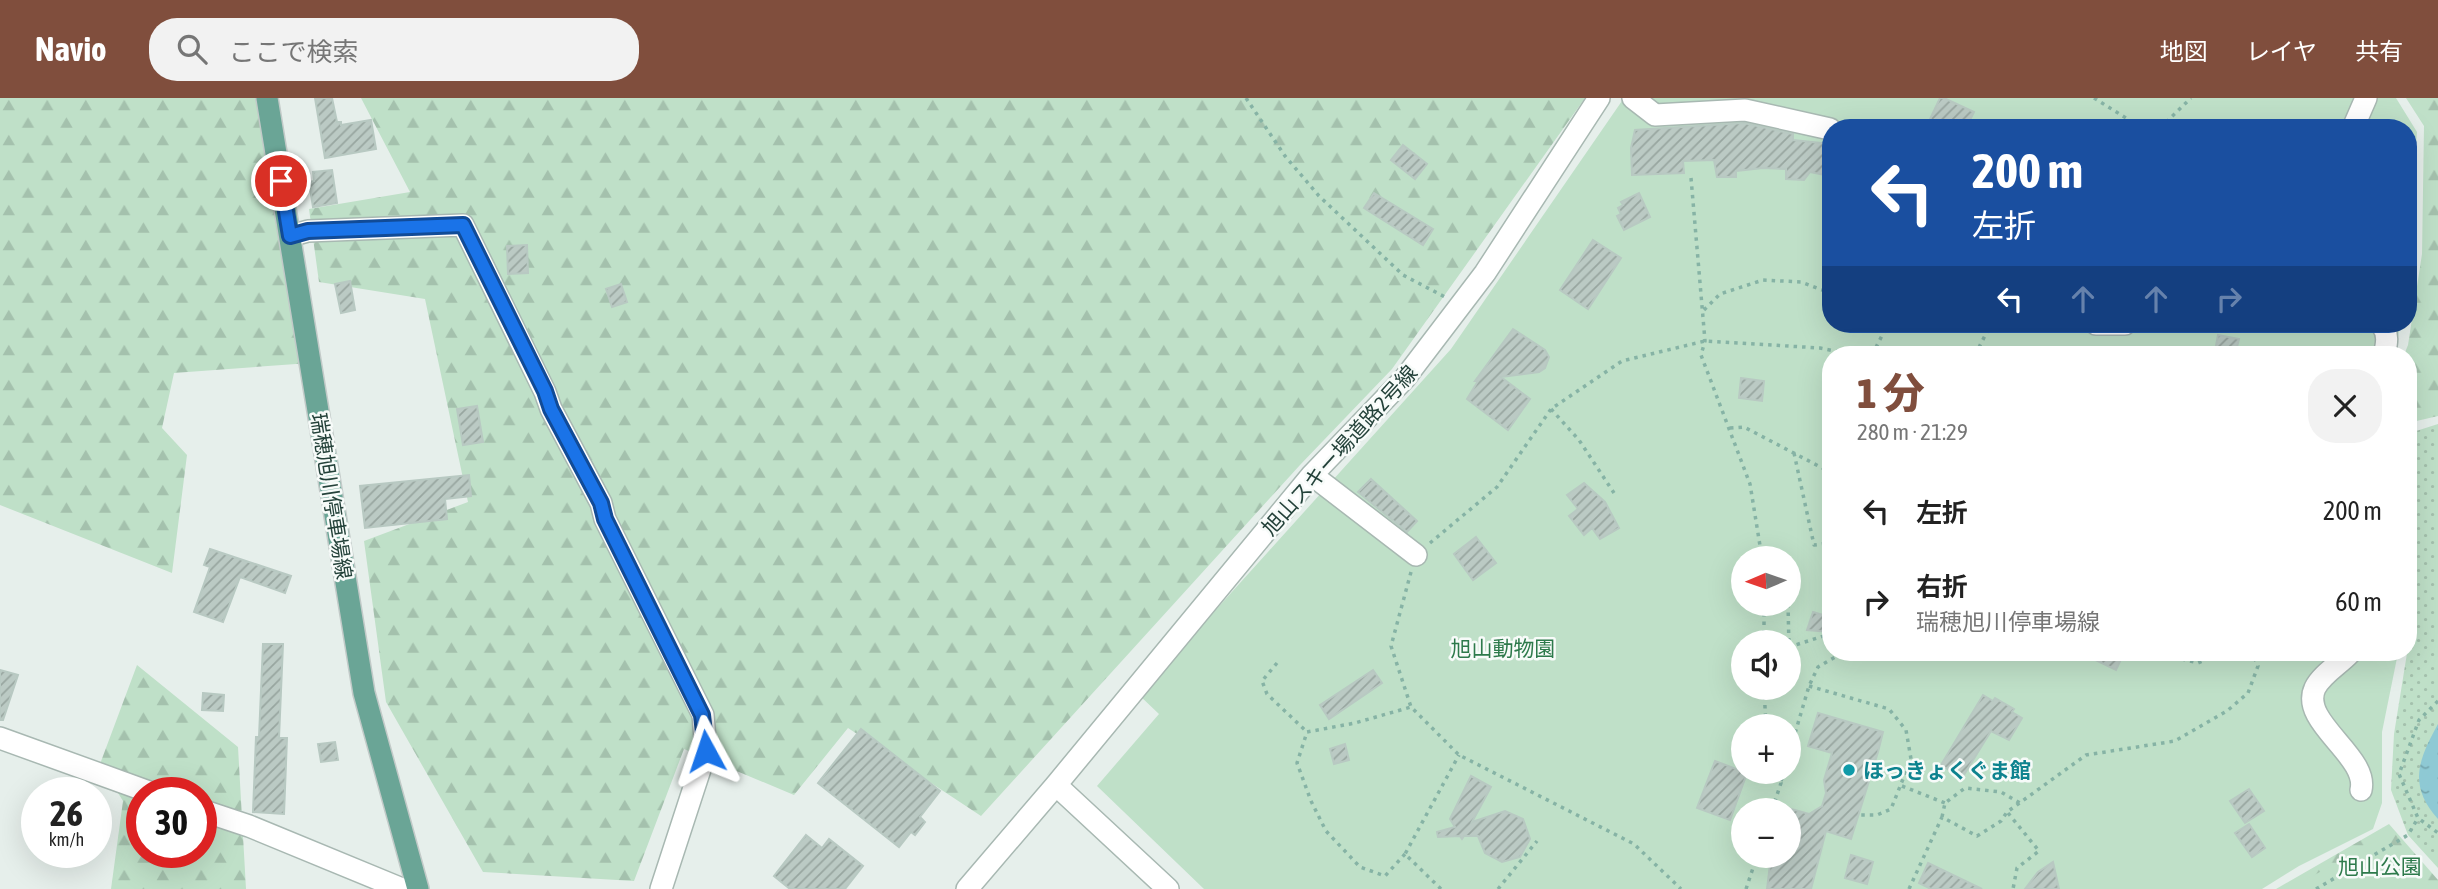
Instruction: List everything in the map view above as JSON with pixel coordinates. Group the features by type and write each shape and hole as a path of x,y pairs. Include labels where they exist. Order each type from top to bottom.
{"main road":[{"name":"瑞穂旭川停車場線","path":"267,98 364,693 418,889"}],"street":[{"name":"旭山スキー場道路2号線","path":"967,889 1312,475 1413,368 1485,273 1599,98"},
{"path":"1633,98 1655,115 1745,110 1822,127"},
{"path":"2355,119 2360,100"},
{"path":"290,236 308,231 463,225 545,391 551,409 601,503 605,519 702,715 706,751 661,889"},
{"path":"1312,475 1416,555"},
{"path":"2342,661 2314,689 2314,702 2319,717 2361,774 2361,790"},
{"path":"0,738 126,784"},
{"path":"1056,785 1168,889"},
{"path":"217,815 402,889"}],"path":[{"path":"1246,98 1285,156 1319,196 1404,275 1447,297"},
{"path":"2094,98 2128,119"},
{"path":"2169,119 2191,98"},
{"path":"1692,178 1705,341 1701,355 1750,484 1760,546"},
{"path":"1703,311 1720,294 1763,280 1801,282 1822,290"},
{"path":"1681,889 1634,844 1459,755 1411,707 1391,646 1416,555 1497,487 1551,410 1622,361 1705,341 1822,348"},
{"path":"1551,410 1579,440 1614,493"},
{"path":"1730,428 1744,427 1822,468"},
{"path":"1794,453 1814,545 1822,544"},
{"path":"1788,616 1789,647 1822,637"},
{"path":"1801,714 1818,667 1828,661"},
{"path":"1942,817 1978,836 2086,755 2175,741 2227,711 2248,693 2258,666 2256,661"},
{"path":"1277,663 1262,681 1267,694 1307,732"},
{"path":"1809,686 1889,709 1906,730 1911,759 1891,809 1877,815 1858,815"},
{"path":"2438,701 2419,720 2399,774 2418,818 2438,834"},
{"path":"1307,732 1355,723 1411,707"},
{"path":"1307,732 1297,763 1326,831 1360,866 1385,876 1405,854 1459,755"},
{"path":"1902,786 1945,803"},
{"path":"1909,889 1942,817 1945,803 1965,788 2001,792 2020,803"},
{"path":"2007,812 2039,851 2017,868 2013,889"},
{"path":"2316,889 2408,835 2418,818"},
{"path":"1498,889 1537,841"},
{"path":"1405,854 1441,889"},
{"path":"1746,889 1753,868"},
{"path":"1670,889 1674,882"}],"green space":[{"path":"0,98 267,98 310,363 174,373 162,428 187,455 172,573 0,505"},
{"path":"361,98 1585,98 1392,369 1300,465 981,816 848,728 794,795 684,749 634,881 483,872 386,702 364,541 468,502 425,299 319,282 309,209 410,192"},
{"name":"旭山動物園","path":"1624,98 2396,98 2409,119 1822,119 1822,333 2399,333 2396,346 1822,346 1822,661 2396,661 2382,732 2382,803 2373,829 2299,866 2262,889 1204,889 1097,786 1159,714 1139,695 1451,349"},
{"path":"2406,98 2438,98 2438,416 2417,421 2417,346 2408,346 2410,333 2417,333 2417,286 2422,254 2424,126"},
{"path":"2438,424 2438,868 2408,835 2391,790 2394,734 2406,661 2417,661 2417,431"},
{"path":"137,665 238,747 246,889 111,889 123,801 112,783 112,777 108,777 100,764"},
{"name":"旭山公園","path":"2389,824 2438,880 2438,889 2276,889"},
{"name":"旭山公園","path":"2385,836 2432,889 2290,889 2300,883"}],"water":[{"path":"2438,724 2438,819 2423,795 2419,773 2425,749"}],"building":[{"path":"315,98 332,98 337,122 341,122 341,125 371,120 376,149 325,158"},
{"path":"1940,98 1974,112 1970,119 1930,119"},
{"path":"1744,123 1793,134 1793,140 1822,143 1822,174 1810,172 1804,180 1786,179 1786,169 1763,168 1736,171 1736,177 1717,177 1714,160 1683,161 1684,173 1632,175 1631,148 1635,130"},
{"path":"1403,145 1427,164 1415,179 1391,160"},
{"path":"332,170 337,203 313,207 309,182 314,181 313,172"},
{"path":"1374,193 1433,229 1423,245 1364,208"},
{"path":"1639,193 1650,217 1624,230 1617,216 1621,214 1618,208 1623,205 1621,202"},
{"path":"1593,240 1621,258 1588,309 1560,290"},
{"path":"527,245 528,273 508,274 507,246"},
{"path":"350,281 355,310 341,313 335,284"},
{"path":"621,284 627,302 612,307 606,289"},
{"path":"1513,329 1545,350 1549,357 1545,368 1539,372 1501,377 1530,399 1508,430 1467,399 1478,381 1475,381"},
{"path":"2218,335 2239,339 2237,346 2216,346"},
{"path":"1741,378 1764,381 1762,401 1739,398"},
{"path":"477,406 483,442 463,445 457,409"},
{"path":"469,475 471,496 445,499 447,519 365,528 360,486"},
{"path":"1371,479 1417,521 1407,532 1358,492"},
{"path":"1584,483 1605,502 1619,528 1600,539 1592,528 1584,535 1569,516 1578,509 1567,495"},
{"path":"1476,537 1496,563 1473,580 1454,554"},
{"path":"210,549 291,576 285,593 240,577 223,622 194,612 210,567 204,565"},
{"path":"1813,612 1822,615 1822,631 1807,630"},
{"path":"263,644 283,644 279,738 287,738 284,814 253,812"},
{"path":"2097,661 2120,661 2116,670"},
{"path":"0,670 18,675 3,720 0,720"},
{"path":"1373,670 1382,683 1329,719 1320,705"},
{"path":"203,693 224,695 223,711 202,710"},
{"path":"1983,695 1993,701 1995,698 2014,709 2012,712 2022,718 2009,740 1991,731 1962,778 1941,765"},
{"path":"1818,713 1883,732 1851,839 1826,831 1811,889 1767,889 1770,868 1801,868 1801,812 1809,814 1822,806 1826,793 1824,780 1832,753 1808,746"},
{"path":"861,729 940,791 920,817 925,822 915,835 911,832 899,847 818,783"},
{"path":"335,742 338,760 321,762 318,744"},
{"path":"1345,744 1349,760 1334,764 1330,749"},
{"path":"1715,761 1731,767 1731,784 1743,784 1738,798 1731,798 1730,820 1697,808"},
{"path":"1471,776 1491,787 1472,822 1505,811 1523,819 1530,839 1520,857 1502,862 1485,853 1478,836 1464,836 1462,839 1460,836 1438,837 1437,832 1455,827 1450,819"},
{"path":"2249,789 2264,811 2245,823 2230,801"},
{"path":"2249,824 2265,848 2252,857 2235,833"},
{"path":"806,835 822,848 829,839 863,866 845,889 790,889 774,876"},
{"path":"1851,855 1873,862 1867,884 1845,878"},
{"path":"2053,862 2059,889 2025,889 2038,872"},
{"path":"1928,863 1982,889 1931,889 1919,883"}],"place":[{"name":"ほっきょくぐま館","path":"1849,770"}],"route":[{"path":"281,181 290,236 308,231 463,225 545,391 551,409 601,503 605,519 702,715 706,751"}]}
